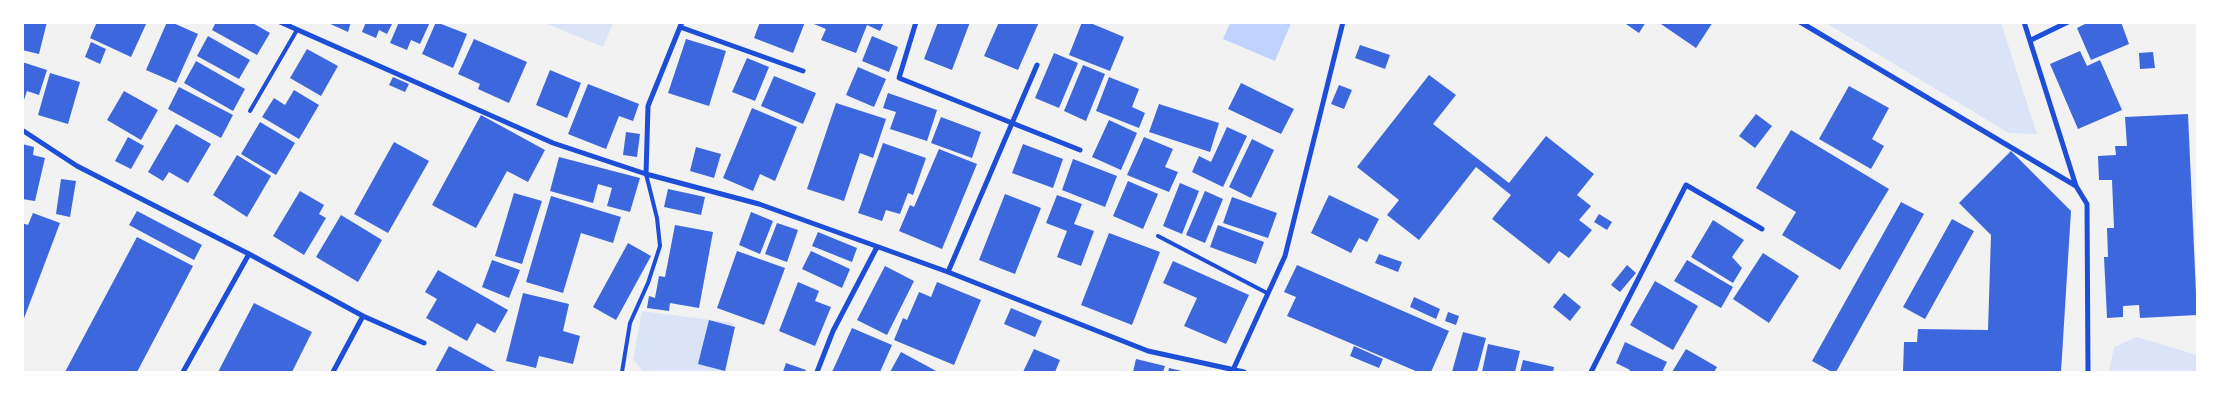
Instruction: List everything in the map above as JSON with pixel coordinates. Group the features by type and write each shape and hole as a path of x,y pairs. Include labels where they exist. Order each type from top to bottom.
{"street":[{"path":"280,22 553,143 646,174 759,204 948,272 1148,352 1244,372"},
{"path":"916,22 899,78 1080,150"},
{"path":"1232,370 1285,256 1343,22"},
{"path":"1800,22 2076,186"},
{"path":"2024,22 2076,186 2088,204 2088,372"},
{"path":"2031,40 2068,22"},
{"path":"646,174 648,106 681,25 802,71"},
{"path":"948,272 1037,65"},
{"path":"22,130 77,166 249,254 363,316 424,343"},
{"path":"1592,372 1686,185 1762,229"},
{"path":"817,372 833,331 877,247"},
{"path":"184,372 249,254"},
{"path":"333,372 363,316"}],"lane":[{"path":"250,111 297,30"},
{"path":"622,372 630,323 648,283 660,246 657,218 646,174"},
{"path":"1158,236 1268,293"}],"shaded area":[{"path":"545,23 613,23 603,47"},
{"path":"1826,23 2001,23 2037,134 2009,133"},
{"path":"642,311 734,323 726,372 643,372 633,359"},
{"path":"2137,337 2197,355 2197,372 2109,372 2114,347"}],"water":[{"path":"1230,23 1291,23 1275,61 1223,39"}],"building":[{"path":"22,22 47,22 39,54 22,50"},
{"path":"97,22 147,22 131,57 90,38"},
{"path":"167,22 198,34 176,83 146,70"},
{"path":"216,22 251,22 270,33 257,55 212,30"},
{"path":"326,22 351,22 348,32"},
{"path":"366,22 393,22 387,34 379,30 376,38 362,32"},
{"path":"399,22 430,22 420,44 411,40 407,50 390,43"},
{"path":"436,22 467,34 453,68 422,54"},
{"path":"760,22 805,22 793,53 754,38"},
{"path":"809,22 884,22 880,31 867,25 856,53 821,40 826,29"},
{"path":"938,22 970,22 952,70 924,59"},
{"path":"999,22 1039,22 1018,70 984,56"},
{"path":"1082,22 1088,22 1124,37 1110,71 1069,55"},
{"path":"1623,22 1646,22 1639,33"},
{"path":"1658,22 1713,22 1696,48"},
{"path":"2089,22 2121,22 2129,44 2091,60 2077,28"},
{"path":"208,36 250,60 239,79 197,56"},
{"path":"872,36 898,47 889,72 862,61"},
{"path":"474,39 527,62 509,103 478,89 480,84 458,74"},
{"path":"686,39 726,51 709,106 668,93"},
{"path":"91,42 106,49 100,64 85,57"},
{"path":"1360,45 1390,55 1385,69 1355,58"},
{"path":"307,49 338,66 321,96 290,78"},
{"path":"2080,51 2087,66 2100,60 2122,110 2078,129 2050,64"},
{"path":"2153,52 2155,68 2140,69 2139,53"},
{"path":"1054,53 1078,63 1059,108 1035,98"},
{"path":"747,58 769,67 755,101 732,92"},
{"path":"196,61 245,89 233,111 184,83"},
{"path":"22,62 47,70 39,95 27,91 23,103"},
{"path":"1083,65 1105,74 1086,121 1064,111"},
{"path":"858,67 886,79 874,107 846,95"},
{"path":"550,70 581,83 567,118 536,105"},
{"path":"50,73 80,82 68,124 38,115"},
{"path":"1429,75 1456,95 1433,124 1509,183 1546,136 1594,174 1577,195 1591,206 1579,220 1592,230 1569,258 1559,251 1549,264 1492,219 1511,195 1476,167 1419,240 1387,215 1399,200 1357,167"},
{"path":"774,76 816,93 803,124 761,106"},
{"path":"393,77 409,84 405,92 389,85"},
{"path":"1109,77 1139,89 1132,107 1145,113 1139,128 1096,111"},
{"path":"1241,83 1294,109 1281,134 1228,109"},
{"path":"588,84 639,104 633,121 619,116 606,149 568,134"},
{"path":"1339,85 1352,90 1344,109 1331,104"},
{"path":"1849,86 1889,108 1872,139 1884,146 1871,169 1819,139"},
{"path":"179,87 233,115 221,138 168,109"},
{"path":"294,90 319,105 299,139 262,117 274,98 285,105"},
{"path":"124,91 158,110 141,140 107,120"},
{"path":"888,93 937,110 927,141 890,129 896,112 883,108"},
{"path":"836,103 886,119 873,158 860,153 844,201 807,189"},
{"path":"1159,104 1219,123 1210,152 1149,132"},
{"path":"752,108 797,127 775,181 760,174 753,191 723,178"},
{"path":"1756,114 1772,126 1755,148 1739,136"},
{"path":"2188,114 2197,315 2140,318 2139,305 2123,306 2123,317 2107,318 2104,257 2108,257 2107,228 2114,228 2112,180 2099,180 2098,156 2116,155 2115,146 2127,146 2125,117"},
{"path":"481,115 545,150 528,182 507,171 476,228 432,205"},
{"path":"941,117 981,132 972,158 931,143"},
{"path":"1109,120 1137,133 1121,170 1092,157"},
{"path":"260,122 295,143 276,175 241,154"},
{"path":"176,124 211,144 188,183 169,172 163,181 148,172"},
{"path":"1227,127 1247,136 1223,187 1192,172 1199,156 1211,162"},
{"path":"1791,130 1889,189 1840,270 1782,235 1796,212 1756,188"},
{"path":"626,132 640,134 637,157 623,155"},
{"path":"128,137 144,146 131,169 115,161"},
{"path":"1144,137 1173,149 1165,167 1178,172 1169,192 1127,175"},
{"path":"1252,139 1274,150 1251,198 1229,187"},
{"path":"394,142 429,161 388,233 354,214"},
{"path":"883,143 926,158 913,195 908,193 900,214 886,210 882,221 858,213"},
{"path":"22,144 34,147 33,155 45,158 35,201 22,199"},
{"path":"1023,144 1063,159 1053,188 1012,173"},
{"path":"696,147 721,154 714,178 690,171"},
{"path":"939,149 977,164 942,249 899,231 910,205 914,207"},
{"path":"2011,151 2071,211 2061,372 1903,372 1904,342 1917,342 1918,329 1988,330 1991,235 1959,203"},
{"path":"237,155 271,176 247,217 213,195"},
{"path":"559,157 640,178 630,212 607,206 612,188 598,184 593,203 550,191"},
{"path":"1073,159 1117,176 1105,207 1062,190"},
{"path":"61,179 76,181 70,217 56,214"},
{"path":"1128,181 1158,194 1143,229 1113,216"},
{"path":"1180,183 1199,191 1182,234 1163,226"},
{"path":"668,189 705,197 701,215 664,207"},
{"path":"300,191 324,205 319,214 326,218 304,255 273,236"},
{"path":"1205,191 1223,199 1205,243 1186,235"},
{"path":"514,193 542,201 522,264 495,256"},
{"path":"1005,194 1041,208 1015,274 979,260"},
{"path":"1057,195 1082,204 1074,224 1094,231 1081,266 1057,257 1067,231 1046,223"},
{"path":"1329,195 1379,219 1367,242 1359,238 1351,253 1311,233"},
{"path":"551,196 621,217 613,243 581,233 563,293 526,282"},
{"path":"1232,197 1277,213 1268,238 1223,223"},
{"path":"1901,202 1924,214 1836,372 1832,372 1812,361"},
{"path":"137,211 202,245 194,260 129,225"},
{"path":"751,212 773,221 760,254 739,245"},
{"path":"33,213 60,223 23,321 22,223 28,225"},
{"path":"1599,214 1612,222 1607,230 1594,222"},
{"path":"341,215 382,240 358,282 316,257"},
{"path":"1952,219 1974,231 1925,319 1903,307"},
{"path":"1713,220 1744,240 1732,257 1742,268 1733,283 1691,257"},
{"path":"777,223 798,230 787,262 765,254"},
{"path":"675,225 713,232 699,308 670,303 669,311 647,308 649,296 655,298 659,276 665,277"},
{"path":"1218,225 1264,242 1256,264 1210,247"},
{"path":"818,232 857,248 852,262 812,246"},
{"path":"1109,233 1160,252 1132,325 1081,305"},
{"path":"137,237 193,266 137,372 65,372"},
{"path":"628,243 651,256 616,320 593,307"},
{"path":"737,251 785,268 764,325 717,308"},
{"path":"811,251 850,269 842,288 802,269"},
{"path":"1763,253 1799,276 1769,323 1733,299"},
{"path":"1379,254 1402,262 1398,272 1375,263"},
{"path":"492,260 520,270 509,298 482,287"},
{"path":"1687,260 1733,287 1721,308 1674,281"},
{"path":"1173,261 1249,295 1226,344 1184,326 1197,298 1163,283"},
{"path":"1297,265 1449,331 1431,372 1418,372 1287,316 1296,297 1284,292"},
{"path":"1627,265 1636,273 1620,292 1611,285"},
{"path":"885,266 914,281 887,335 857,320"},
{"path":"438,270 508,310 495,333 477,323 467,341 426,318 437,299 425,292"},
{"path":"1655,281 1698,306 1673,350 1630,325"},
{"path":"798,282 819,291 815,301 831,307 815,346 779,331"},
{"path":"937,282 981,300 954,365 894,340 903,318 907,320 919,292 931,297"},
{"path":"523,293 569,304 563,331 580,336 573,364 539,356 536,368 506,361"},
{"path":"1564,293 1581,307 1570,321 1553,307"},
{"path":"1414,297 1440,309 1436,319 1410,307"},
{"path":"254,303 312,332 292,372 218,372"},
{"path":"1011,308 1042,321 1035,337 1004,324"},
{"path":"1448,312 1459,316 1456,325 1445,321"},
{"path":"709,320 735,327 725,371 698,364"},
{"path":"852,328 892,345 880,372 832,372"},
{"path":"1463,332 1486,338 1477,372 1452,372"},
{"path":"1625,342 1667,362 1662,372 1629,372 1630,370 1616,363"},
{"path":"1488,344 1520,351 1515,372 1482,372"},
{"path":"449,346 495,371 435,372"},
{"path":"1354,346 1383,359 1379,368 1350,356"},
{"path":"1034,349 1060,360 1055,372 1023,372"},
{"path":"1686,349 1717,367 1714,372 1672,372"},
{"path":"901,352 938,372 890,372"},
{"path":"1136,359 1165,366 1163,372 1133,372"},
{"path":"1523,360 1554,367 1553,372 1520,372"},
{"path":"786,363 806,370 805,372 783,372"},
{"path":"1169,368 1186,372 1168,372"}]}
